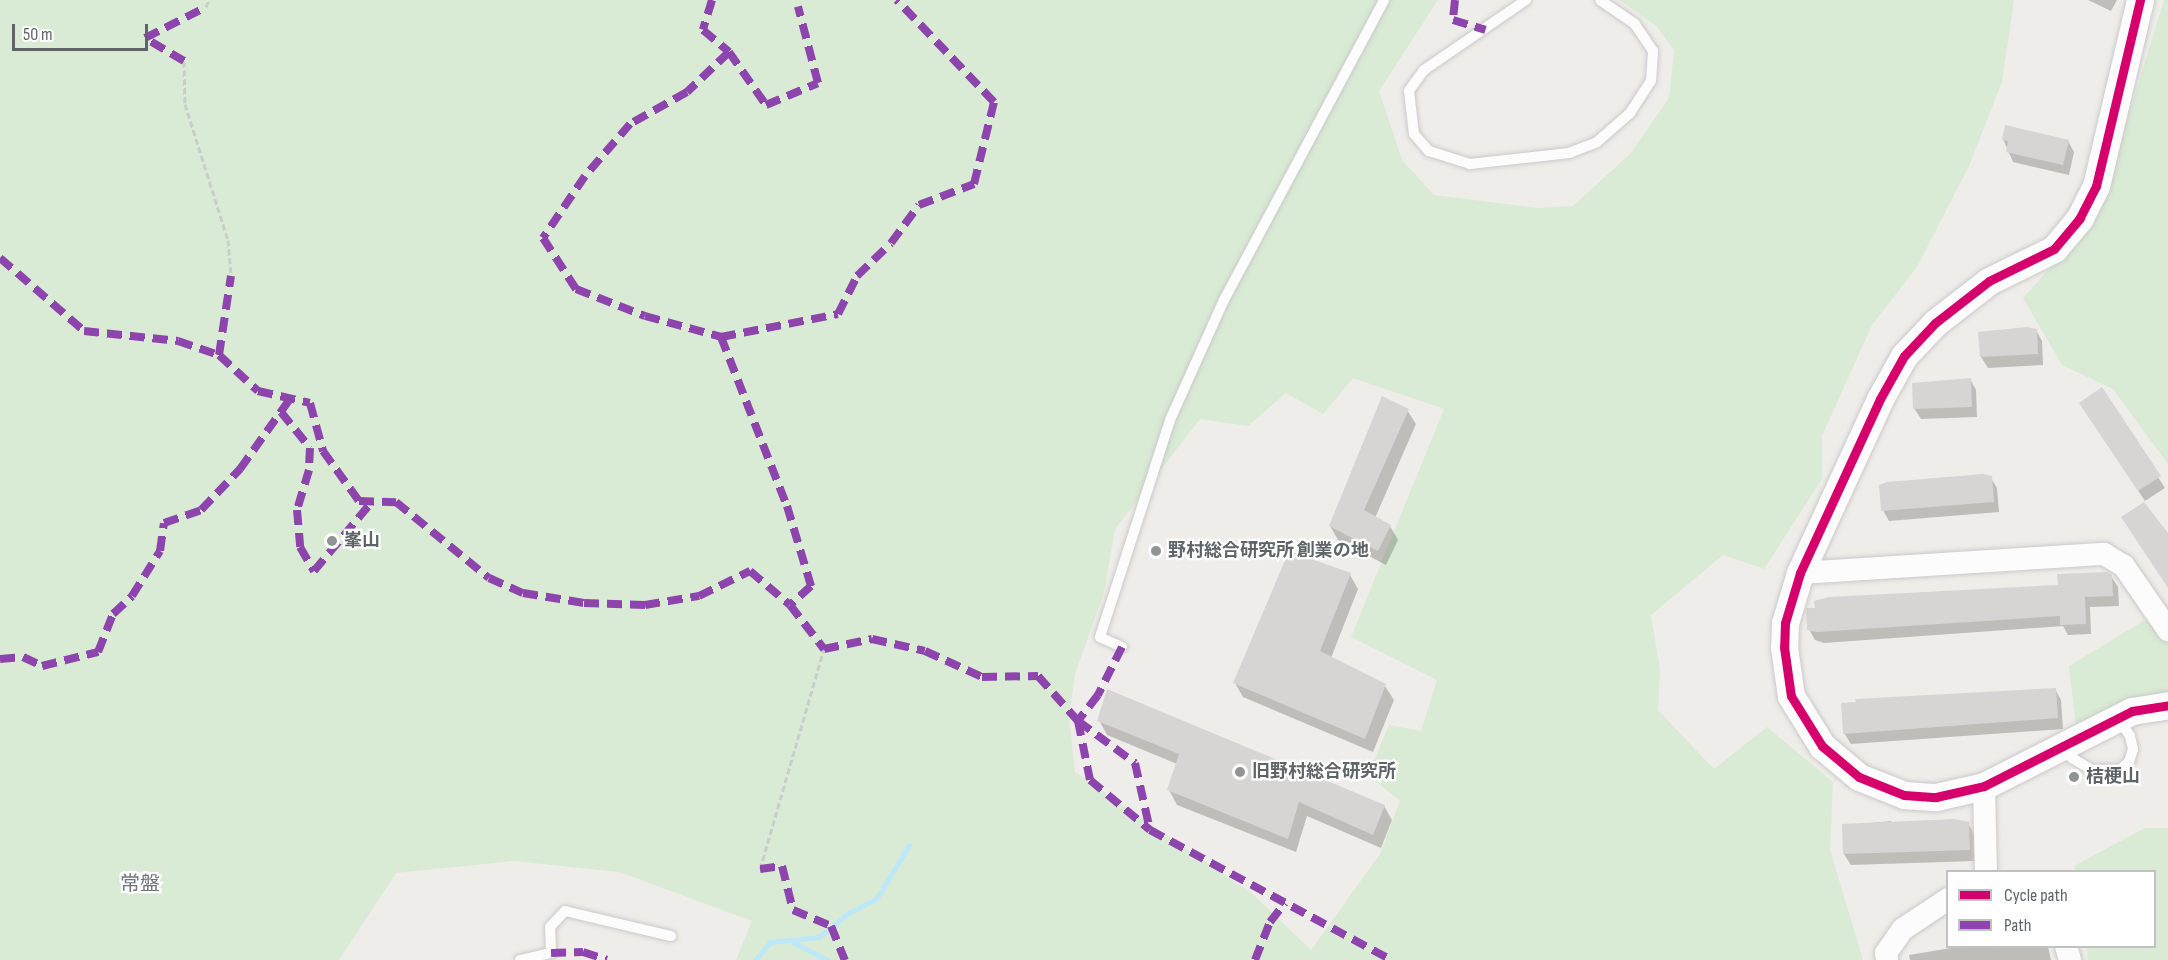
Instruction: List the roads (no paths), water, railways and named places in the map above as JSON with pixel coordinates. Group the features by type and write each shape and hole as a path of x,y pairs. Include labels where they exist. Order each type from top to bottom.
{"street":[{"path":"2140,0 2096,186 2080,218 2054,249 1989,281 1935,323 1904,357 1880,399 1800,573 1785,623 1786,673 1791,696 1822,746 1859,777 1904,795 1936,797 1984,786 2132,711 2168,705"},
{"path":"1800,573 2104,554 2124,566 2168,630"},
{"path":"1984,786 1986,870"},
{"path":"1887,960 1886,953 1903,929 1946,900"}],"lane":[{"path":"1122,647 1100,637 1170,420 1224,300 1384,0"},
{"path":"1526,0 1424,70 1409,91 1414,134 1429,151 1470,164 1569,153 1598,142 1630,113 1651,81 1653,51 1635,24 1600,0"},
{"path":"2063,746 2072,758 2092,770 2120,770 2129,762 2133,749 2130,735 2118,718"},
{"path":"520,960 551,953 550,927 565,911 671,936"}],"waterway":[{"path":"755,960 770,942 819,937 847,914 877,898 909,845"},
{"path":"794,943 827,960"}],"place":[{"name":"峯山","path":"332,541"},
{"name":"野村総合研究所 創業の地","path":"1156,551"},
{"name":"旧野村総合研究所","path":"1240,772"},
{"name":"桔梗山","path":"2074,777"}],"district":[{"name":"常盤","path":"140,884"}]}
